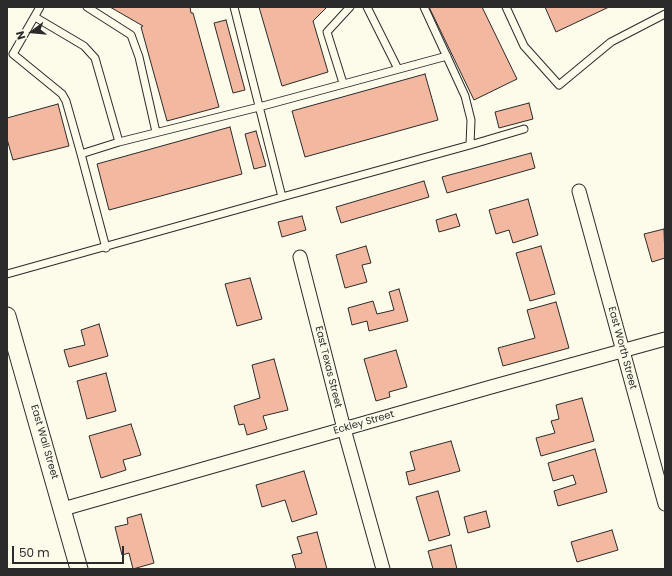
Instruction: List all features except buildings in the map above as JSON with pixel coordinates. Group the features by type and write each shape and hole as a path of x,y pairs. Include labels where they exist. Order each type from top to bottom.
{"street":[{"name":"East Worth Street","path":"580,191 665,504"},
{"name":"East Texas Street","path":"300,256 344,429 383,569"},
{"name":"East Wall Street","path":"7,316 79,569"},
{"name":"Eckley Street","path":"63,509 665,339"}],"lane":[{"path":"40,7 13,54 62,94 66,101 106,248"},
{"path":"87,7 131,35 139,57 156,132"},
{"path":"234,7 282,197"},
{"path":"343,83 327,32 350,7"},
{"path":"367,7 398,69"},
{"path":"424,7 465,96 471,120 470,145"},
{"path":"506,7 524,46 559,85 612,42 665,14"},
{"path":"35,17 84,46 95,58 119,142"},
{"path":"80,154 156,132 259,107 447,56"},
{"path":"7,274 106,248 524,129"}]}
